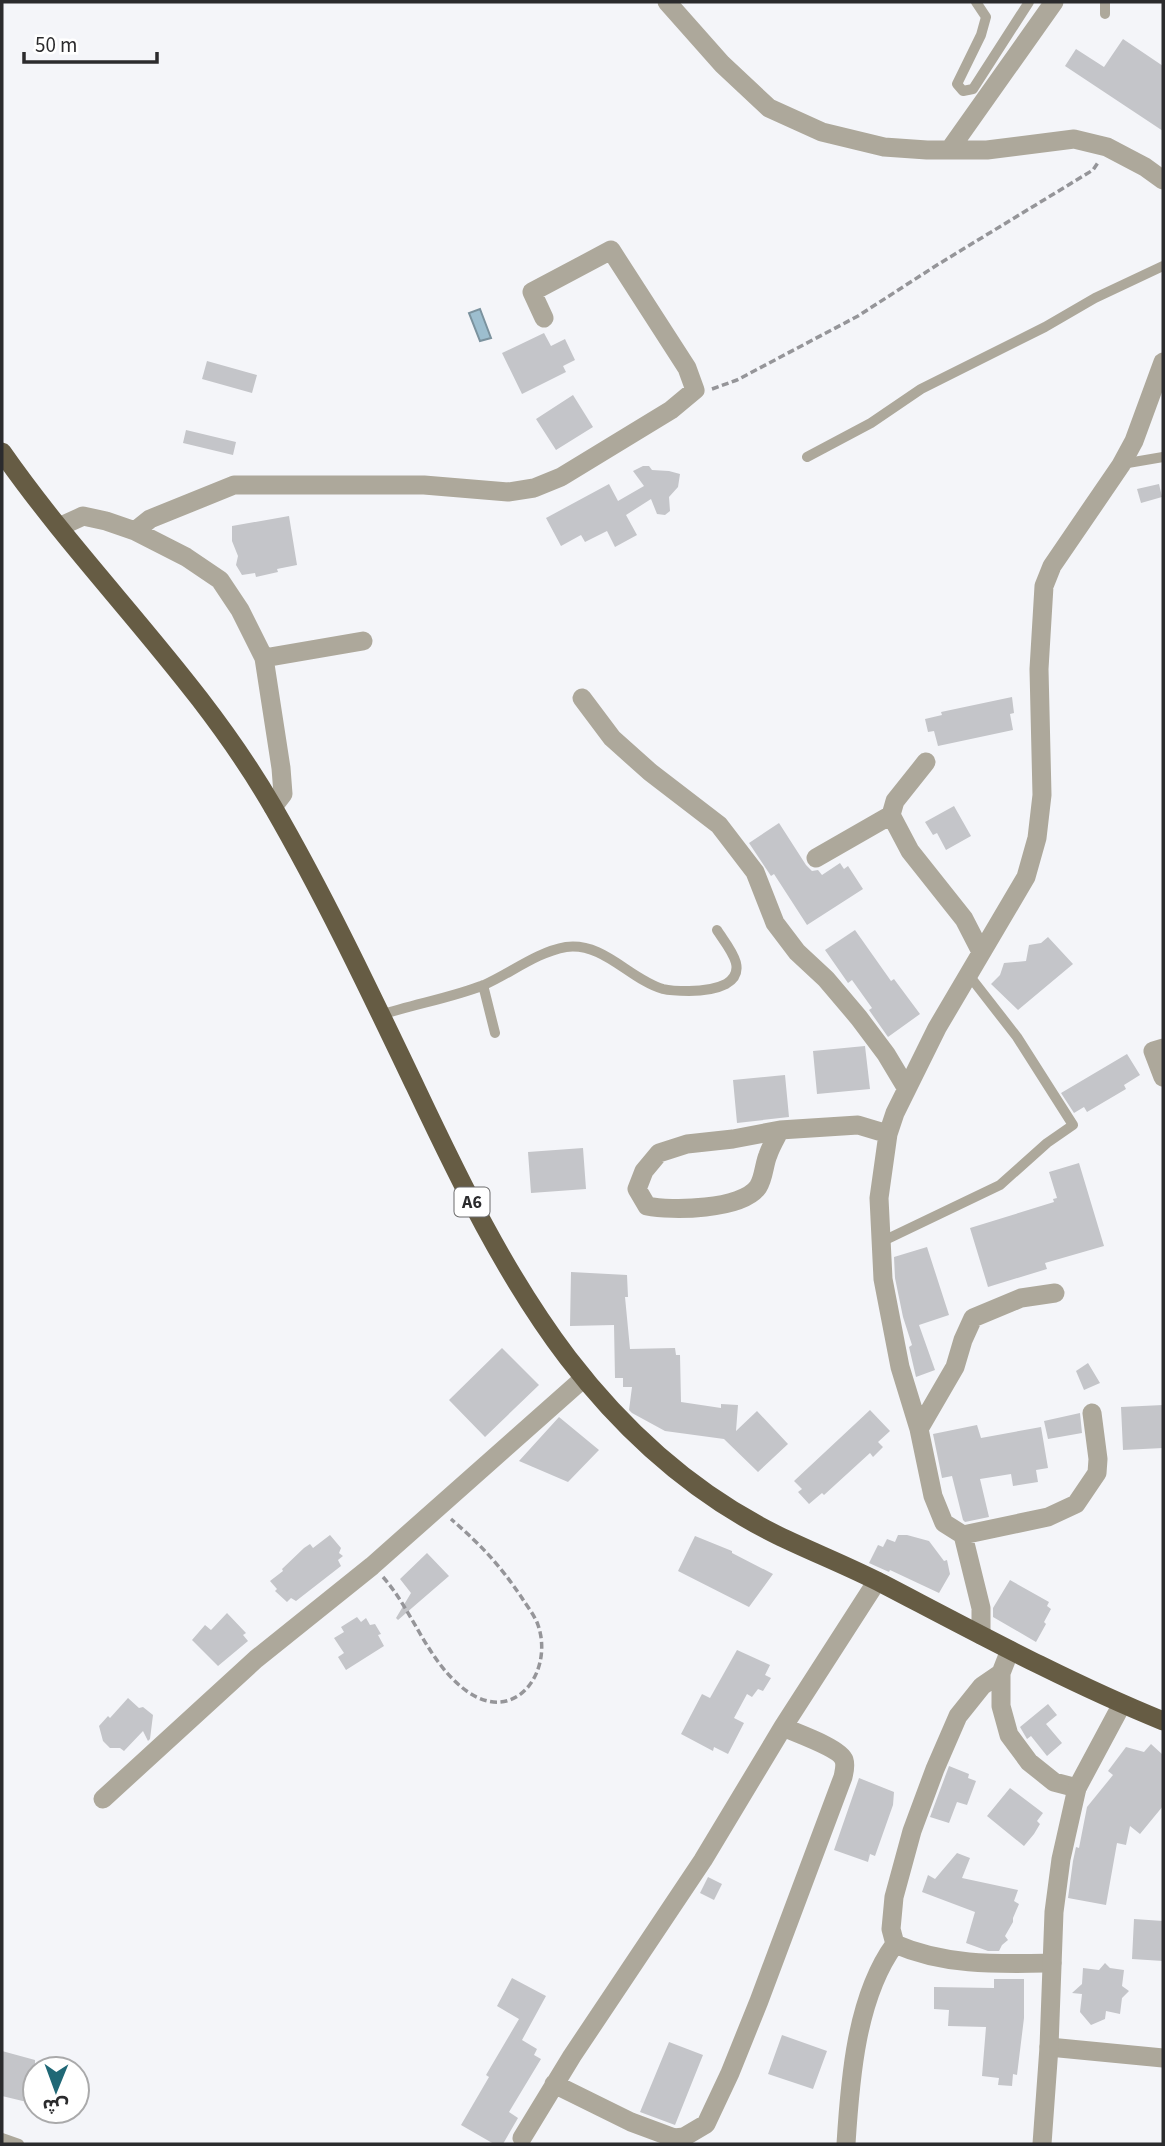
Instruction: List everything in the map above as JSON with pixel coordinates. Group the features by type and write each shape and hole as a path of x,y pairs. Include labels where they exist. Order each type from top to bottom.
{"highway":[{"name":"A6","path":"2,453 84,560 185,678 273,807 381,1015 457,1175 542,1320 584,1378 648,1446 693,1484 725,1506 775,1535 877,1581 1010,1650 1163,1721"}],"street":[{"path":"667,2 722,64 769,108 821,132 884,147 927,150 987,150 1074,139 1107,147 1163,180"},
{"path":"950,149 1054,2"},
{"path":"135,531 150,519 234,485 424,485 509,492 534,488 561,477 649,424 695,390 687,368 611,250 532,292 544,318"},
{"path":"981,1635 981,1608 963,1535 944,1523 933,1496 919,1429 900,1367 883,1279 879,1198 888,1134 906,1089 937,1028 1026,877 1037,838 1042,795 1039,669 1044,586 1052,566 1121,465 1134,441 1163,362"},
{"path":"59,527 83,516 106,521 135,531 186,557 220,580 240,610 264,658 283,793 273,807"},
{"path":"264,658 363,641"},
{"path":"582,698 612,738 650,772 719,825 755,872 775,923 797,953 826,979 859,1018 906,1089"},
{"path":"926,762 895,801 891,815 910,851 964,919 981,953"},
{"path":"816,858 891,815"},
{"path":"1163,1048 1153,1051 1163,1077"},
{"path":"780,1130 768,1154 758,1186 746,1198 731,1203 663,1209 647,1206 637,1189 644,1171 659,1153 687,1144 780,1130 858,1125 888,1134"},
{"path":"919,1429 955,1367 973,1318 1021,1298 1055,1293"},
{"path":"103,1799 256,1659 372,1566 584,1378"},
{"path":"963,1535 1048,1517 1076,1504 1097,1473 1098,1459 1092,1413"},
{"path":"522,2138 554,2084 703,1860 783,1727 877,1581"},
{"path":"1010,1650 1001,1672 1000,1706 1009,1735 1029,1762 1054,1783 1077,1788"},
{"path":"895,1944 891,1929 894,1897 912,1831 935,1769 958,1716 982,1686 1001,1672"},
{"path":"1042,2144 1054,1912 1061,1859 1077,1788 1122,1704"},
{"path":"554,2084 621,2117 674,2138 684,2137 706,2124 759,2001 843,1777 843,1757 783,1727"},
{"path":"895,1944 917,1954 942,1959 989,1963 1052,1963"},
{"path":"846,2144 854,2063 860,2032 873,1982 881,1962 895,1944"},
{"path":"1049,2047 1163,2058"}],"lane":[{"path":"976,2 986,17 981,35 957,84 962,91 973,89 1029,2"},
{"path":"1105,2 1105,14"},
{"path":"807,457 871,423 922,389 1045,327 1095,298 1163,266"},
{"path":"1121,465 1163,457"},
{"path":"381,1015 483,985 550,952 579,947 593,949 634,975 666,990 700,991 718,988 730,981 737,972 737,962 717,930"},
{"path":"881,1242 1000,1185 1047,1143 1073,1125 1017,1037 968,974"},
{"path":"483,985 495,1033"},
{"path":"2,2138 19,2144"}],"path":[{"path":"695,390 716,389 737,380 858,316 1093,170 1107,147"},
{"path":"372,1566 396,1592 423,1640 469,1692 487,1701 506,1702 523,1693 538,1674 543,1650 538,1623 502,1569 485,1549 438,1508"}],"water":[{"path":"480,309 491,338 480,341 469,313"}],"building":[{"path":"1123,39 1163,66 1163,131 1065,66 1076,49 1104,67"},
{"path":"544,333 551,346 565,339 575,360 563,366 566,372 522,394 502,353"},
{"path":"207,361 257,375 252,393 202,379"},
{"path":"573,395 593,427 556,450 536,419"},
{"path":"186,430 236,442 233,455 183,443"},
{"path":"643,466 680,474 678,487 669,497 670,511 665,515 657,514 651,499 626,515 637,535 615,547 607,531 585,542 581,535 561,546 546,518 609,484 618,501 644,486 633,471"},
{"path":"1159,484 1162,497 1141,503 1137,489"},
{"path":"289,516 297,565 256,577 255,573 242,575 236,565 238,556 232,541 232,526"},
{"path":"1012,697 1014,713 1010,714 1013,730 938,746 934,731 928,732 925,719 942,715 941,712"},
{"path":"954,806 971,836 946,850 937,833 933,835 925,822"},
{"path":"779,823 812,871 818,870 822,875 840,863 844,869 848,866 863,889 807,925 774,874 771,876 749,843"},
{"path":"855,930 891,981 894,979 920,1014 888,1037 852,980 848,983 825,950"},
{"path":"1048,937 1073,964 1018,1010 991,984 1000,975 1004,963 1026,961 1029,945 1041,943"},
{"path":"865,1046 870,1089 817,1094 813,1051"},
{"path":"1127,1054 1140,1075 1124,1085 1126,1089 1087,1112 1084,1107 1074,1113 1061,1093"},
{"path":"785,1075 789,1117 737,1123 733,1080"},
{"path":"583,1148 586,1189 531,1193 528,1152"},
{"path":"1079,1163 1104,1246 1045,1263 1047,1269 988,1287 970,1228 1054,1202 1053,1199 1057,1198 1049,1172"},
{"path":"927,1247 949,1315 919,1325 935,1370 916,1377 909,1347 912,1345 895,1278 894,1257"},
{"path":"571,1272 627,1275 628,1297 625,1297 630,1349 675,1348 676,1355 680,1355 681,1402 721,1408 721,1404 738,1405 736,1431 757,1411 788,1444 758,1472 724,1439 665,1431 632,1413 629,1410 632,1387 623,1387 623,1378 615,1378 614,1325 570,1326"},
{"path":"502,1348 539,1385 485,1437 449,1400"},
{"path":"1088,1363 1100,1383 1084,1390 1076,1371"},
{"path":"1163,1405 1163,1448 1123,1450 1121,1407"},
{"path":"870,1410 890,1431 878,1442 883,1447 873,1457 870,1453 824,1495 822,1493 809,1504 798,1492 802,1489 794,1481"},
{"path":"1080,1413 1082,1433 1048,1439 1044,1421"},
{"path":"559,1417 599,1450 568,1482 519,1461"},
{"path":"977,1425 981,1438 1041,1427 1048,1468 1036,1470 1038,1482 1013,1486 1011,1474 980,1479 989,1517 965,1522 952,1476 942,1478 933,1434"},
{"path":"330,1535 341,1548 339,1553 343,1556 338,1560 341,1566 296,1601 291,1598 287,1602 275,1591 277,1589 270,1581 304,1548 310,1544 313,1548"},
{"path":"898,1535 929,1541 944,1561 947,1560 950,1574 939,1593 869,1563 878,1545 883,1547 887,1539 895,1542"},
{"path":"695,1536 732,1551 773,1574 749,1607 678,1571"},
{"path":"427,1553 449,1576 398,1620 396,1618 411,1593 400,1579"},
{"path":"1010,1580 1049,1602 1047,1606 1051,1609 1036,1642 993,1617 993,1608"},
{"path":"227,1613 246,1633 243,1635 248,1641 218,1666 192,1640 205,1625 211,1630"},
{"path":"357,1617 361,1622 366,1618 370,1625 375,1624 384,1646 346,1670 338,1657 344,1653 334,1638 344,1632 341,1627"},
{"path":"737,1650 770,1665 765,1675 771,1678 763,1691 758,1689 752,1697 747,1694 734,1718 744,1723 728,1754 714,1747 713,1751 681,1734 702,1694 710,1698"},
{"path":"128,1698 153,1715 150,1739 148,1741 143,1731 124,1751 110,1748 103,1741 99,1726"},
{"path":"1048,1704 1057,1715 1046,1724 1062,1743 1047,1756 1031,1736 1027,1739 1020,1727"},
{"path":"1151,1744 1163,1755 1163,1806 1140,1834 1130,1826 1126,1845 1117,1843 1106,1905 1068,1898 1073,1861 1076,1847 1079,1848 1087,1807 1113,1775 1108,1771 1126,1747 1144,1752"},
{"path":"949,1766 969,1774 968,1778 976,1781 967,1805 957,1802 949,1823 930,1817"},
{"path":"859,1778 894,1792 893,1805 875,1856 870,1854 868,1862 834,1850"},
{"path":"1010,1788 1043,1813 1037,1821 1040,1824 1024,1846 987,1816"},
{"path":"957,1853 970,1858 962,1878 1018,1890 1014,1901 1019,1904 1005,1936 1008,1940 999,1951 988,1951 966,1943 975,1912 922,1892 928,1875 935,1879"},
{"path":"708,1877 722,1884 714,1900 700,1893"},
{"path":"1134,1919 1163,1921 1163,1961 1132,1959"},
{"path":"1105,1963 1110,1968 1124,1970 1122,1986 1129,1991 1122,1998 1120,2014 1106,2011 1105,2019 1091,2025 1080,2012 1082,1994 1072,1993 1082,1984 1083,1968 1099,1970"},
{"path":"512,1978 546,1996 522,2040 537,2049 534,2055 541,2059 509,2112 518,2118 503,2144 494,2144 461,2125 519,2019 497,2006"},
{"path":"994,1979 1024,1979 1024,2018 1017,2075 1013,2074 1012,2086 998,2085 999,2078 982,2076 986,2027 948,2026 949,2010 934,2009 934,1987 994,1988"},
{"path":"782,2035 827,2051 813,2089 768,2074"},
{"path":"669,2042 703,2055 675,2125 640,2112"},
{"path":"2,2051 21,2056 21,2101 2,2096"}]}
